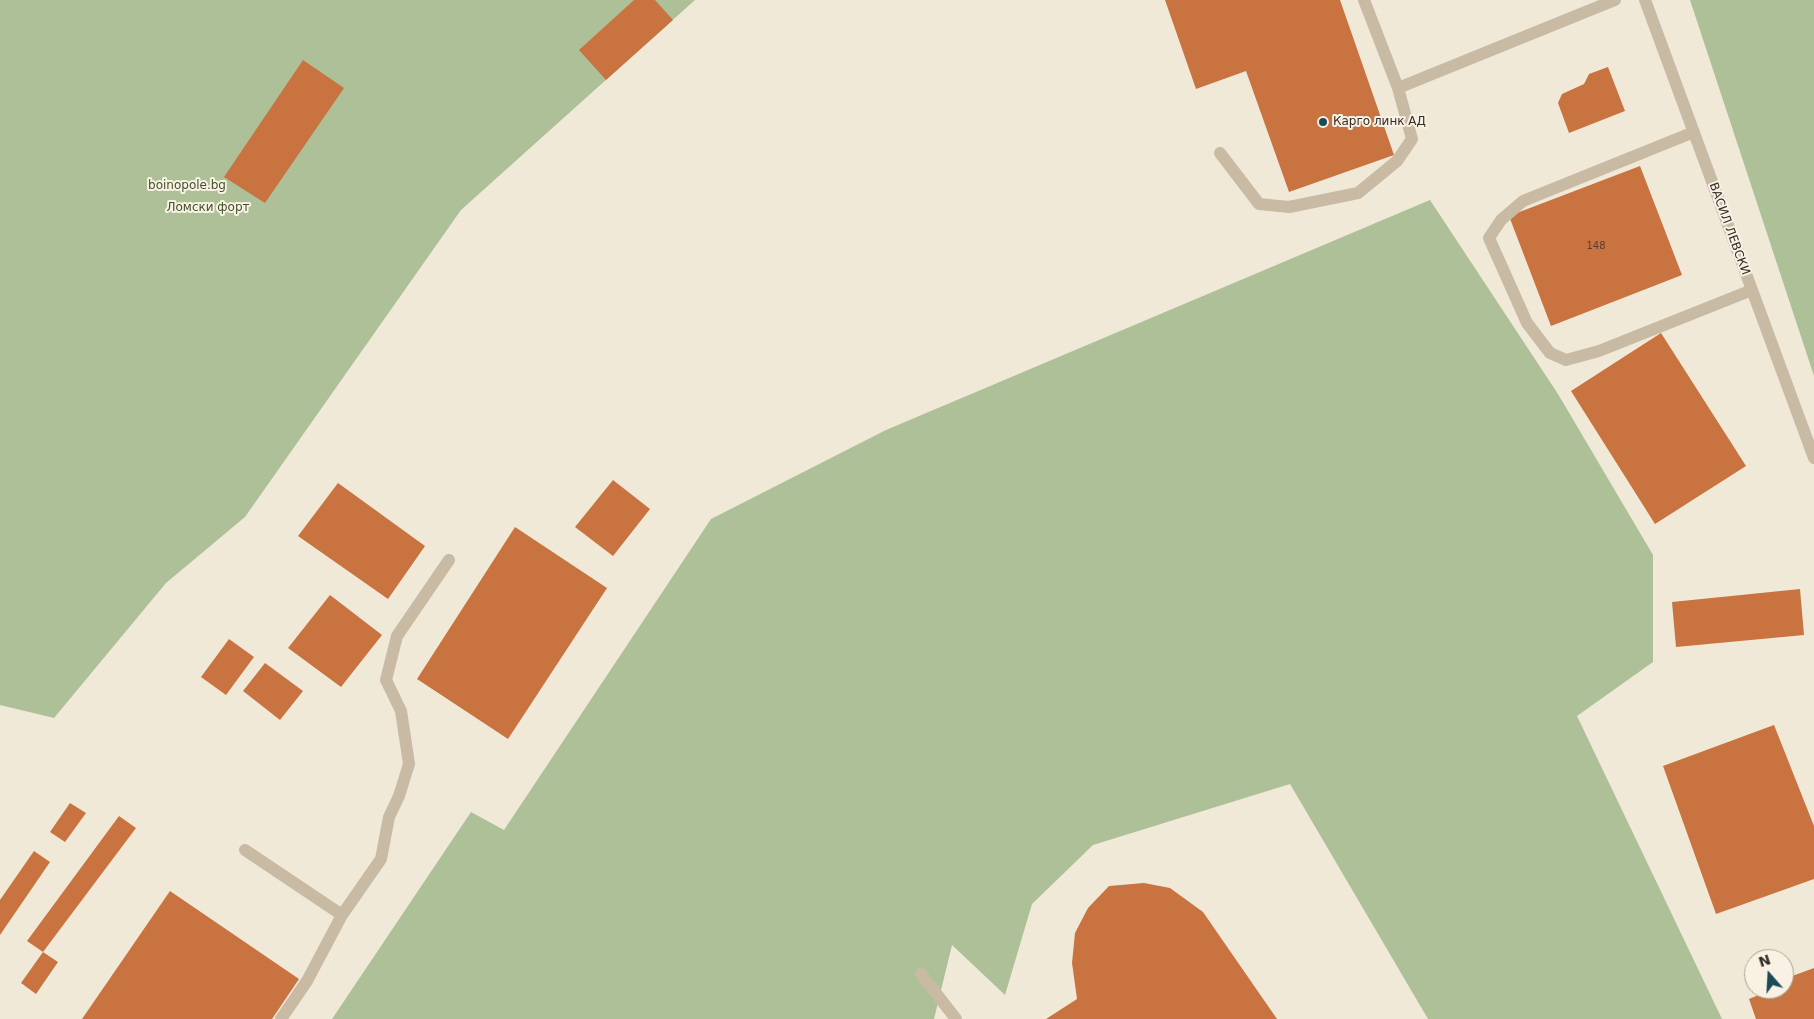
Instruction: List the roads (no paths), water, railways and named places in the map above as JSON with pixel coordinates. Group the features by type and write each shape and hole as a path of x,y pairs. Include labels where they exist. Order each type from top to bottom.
{"street":[{"path":"1220,153 1259,204 1289,207 1358,193 1397,161 1412,140 1398,88 1364,0"},
{"path":"1398,88 1615,0"},
{"name":"ВАСИЛ ЛЕВСКИ","path":"1645,0 1814,458"},
{"path":"1694,132 1523,201 1502,220 1490,238 1528,323 1550,353 1566,360 1599,351 1752,290"},
{"path":"281,1019 307,981 342,915 381,859 389,817 399,796 409,764 401,711 386,680 396,636 449,560"},
{"path":"244,850 342,915"},
{"path":"921,974 956,1019"}],"place":[{"name":"Карго линк АД","path":"1323,122"}],"park label":[{"name":"boinopole.bg","path":"187,186"},
{"name":"Ломски форт","path":"208,208"}]}
